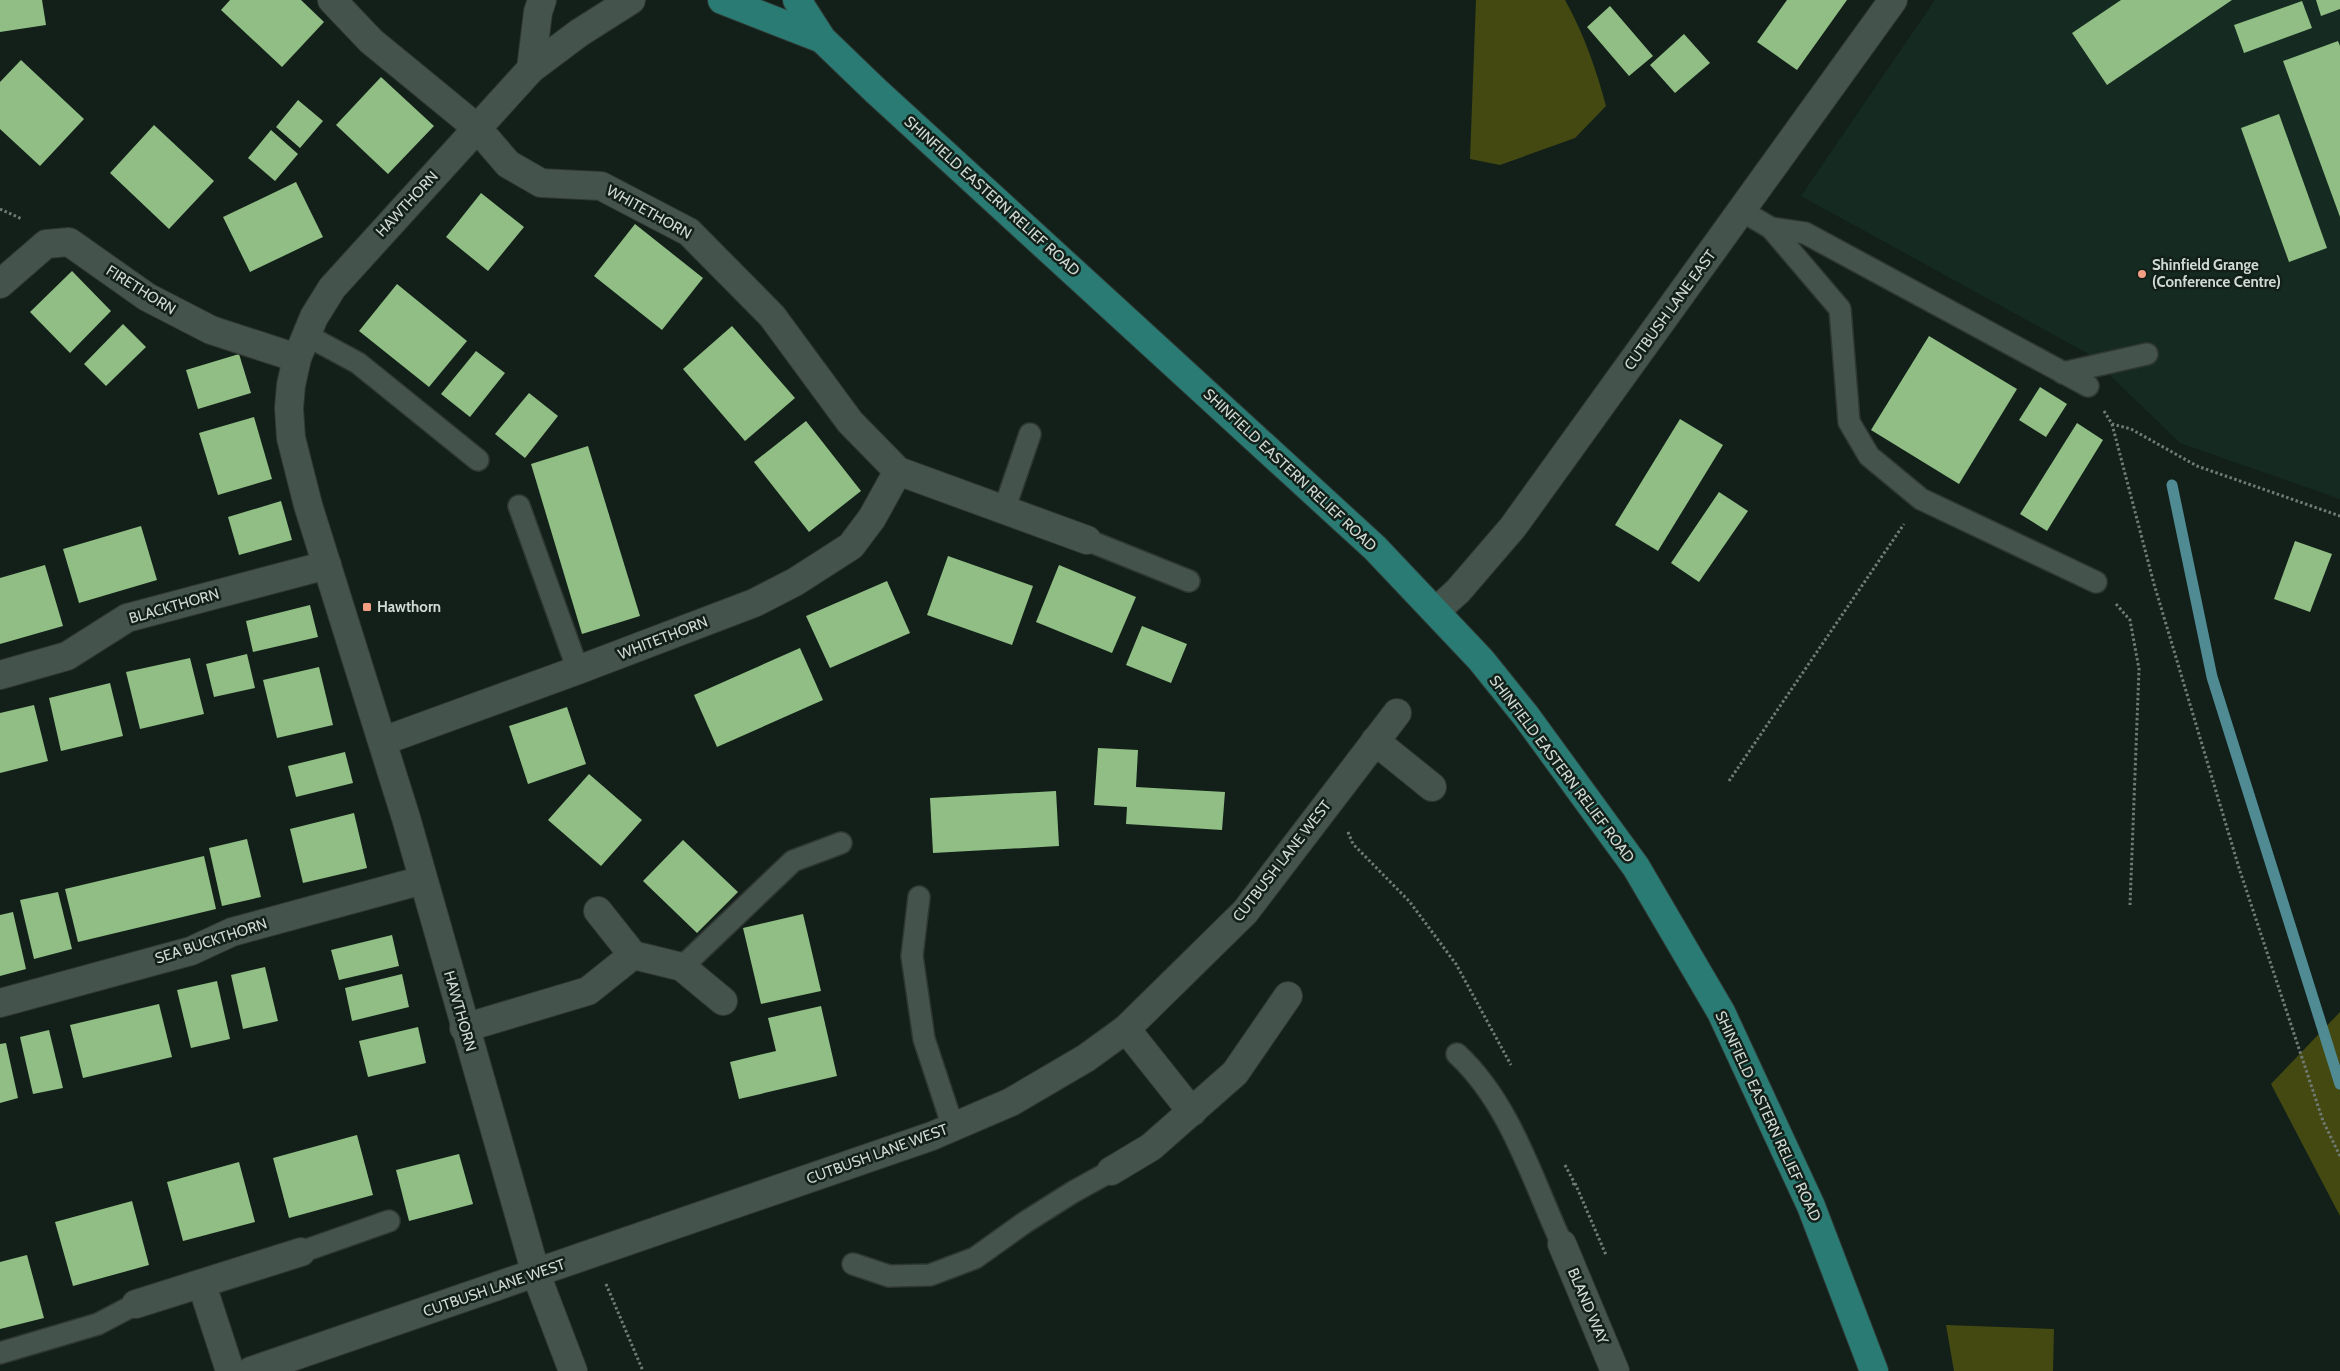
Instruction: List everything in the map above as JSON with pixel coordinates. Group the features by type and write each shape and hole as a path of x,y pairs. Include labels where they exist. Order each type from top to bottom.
{"main road":[{"name":"SHINFIELD EASTERN RELIEF ROAD","path":"722,0 822,39"},
{"name":"SHINFIELD EASTERN RELIEF ROAD","path":"797,0 822,39 1375,548 1480,660 1526,716 1636,867 1721,1012 1811,1206 1874,1371"}],"street":[{"name":"WHITETHORN","path":"332,0 371,41 477,128 508,164 541,183 601,186 689,232 772,316 850,422 898,472 1088,540"},
{"path":"531,69 538,12 542,0"},
{"name":"HAWTHORN","path":"573,1371 536,1274 383,741 301,480 291,438 289,408 291,384 302,346 321,303 332,288 531,69 579,34 631,0"},
{"name":"CUTBUSH LANE EAST","path":"1436,612 1458,591 1513,527 1893,0"},
{"name":"FIRETHORN","path":"0,284 46,244 69,242 147,297 211,330 302,346"},
{"name":"WHITETHORN","path":"383,741 754,603 795,582 852,546 872,518 898,472"},
{"name":"BLACKTHORN","path":"0,675 67,656 127,618 327,565"},
{"name":"CUTBUSH LANE WEST","path":"251,1371 594,1254 953,1127 1011,1102 1086,1058 1126,1029 1245,912 1397,713"},
{"path":"1375,741 1432,787"},
{"name":"SEA BUCKTHORN","path":"0,1002 191,951 232,932 423,880"},
{"path":"598,911 633,955 682,967 723,1001"},
{"path":"464,1028 588,992 633,955"},
{"path":"1111,1172 1151,1147 1235,1073 1288,996"},
{"path":"1126,1029 1192,1112"},
{"name":"BLAND WAY","path":"1562,1244 1611,1370"},
{"path":"136,1304 202,1285 301,1252"},
{"path":"202,1285 230,1371"}],"lane":[{"path":"1742,211 1771,228 1840,309 1849,422 1869,456 1921,499 2096,582"},
{"path":"1771,228 1805,233 2088,386"},
{"path":"302,346 358,363 478,460"},
{"path":"2063,373 2147,354"},
{"path":"1004,510 1030,434"},
{"path":"519,506 578,670"},
{"path":"1088,540 1189,581"},
{"path":"682,967 793,861 841,842"},
{"path":"919,897 912,956 924,1038 953,1127"},
{"path":"1457,1054 1474,1069 1503,1110 1562,1244"},
{"path":"853,1264 889,1276 930,1275 974,1258 1032,1218 1111,1172"},
{"path":"301,1252 389,1221"},
{"path":"0,1353 98,1324 136,1304"}],"path":[{"path":"2088,386 2112,424 2154,584 2239,868 2323,1121 2340,1156"},
{"path":"2112,424 2131,429 2197,466 2340,516"},
{"path":"1729,781 1921,499"},
{"path":"2096,582 2130,620 2139,669 2130,905"},
{"path":"1332,798 1353,844 1409,901 1456,964 1513,1069"},
{"path":"1564,1164 1574,1182 1572,1191"},
{"path":"594,1254 643,1371"}],"shaded area":[{"name":"Shinfield Grange (Conference Centre)","path":"1935,0 2340,0 2340,499 2180,443 2087,353 1801,196"}],"green space":[{"path":"1476,0 1565,0 1589,52 1606,106 1575,138 1500,165 1470,159"},
{"path":"2340,1012 2340,1216 2271,1084"},
{"path":"1946,1325 2054,1329 2053,1371 1954,1371"}],"building":[{"path":"0,0 42,0 46,25 0,32"},
{"path":"230,0 301,0 324,22 282,67 221,10"},
{"path":"1787,0 1847,0 1797,70 1757,42"},
{"path":"2121,0 2232,0 2107,85 2072,33"},
{"path":"2316,0 2340,0 2340,9 2321,16"},
{"path":"2302,1 2312,28 2244,53 2234,25"},
{"path":"1610,6 1653,56 1629,76 1587,27"},
{"path":"1684,34 1710,63 1675,93 1650,65"},
{"path":"2338,41 2340,46 2340,217 2283,61"},
{"path":"21,60 84,119 40,166 0,129 0,82"},
{"path":"381,77 434,126 388,174 336,125"},
{"path":"298,100 323,121 300,148 276,127"},
{"path":"2279,114 2327,248 2289,262 2241,128"},
{"path":"154,125 214,181 169,229 110,173"},
{"path":"271,130 298,154 275,181 248,158"},
{"path":"296,182 323,237 250,272 223,217"},
{"path":"481,193 524,227 488,271 446,237"},
{"path":"635,224 703,278 662,330 594,276"},
{"path":"72,271 111,311 70,353 30,312"},
{"path":"397,284 467,341 429,387 359,331"},
{"path":"123,324 146,347 106,386 84,364"},
{"path":"732,326 795,398 745,441 683,369"},
{"path":"1929,336 2017,389 1959,484 1871,430"},
{"path":"476,351 505,373 470,417 441,394"},
{"path":"239,354 251,393 198,409 186,370"},
{"path":"2040,387 2067,404 2046,437 2019,420"},
{"path":"529,393 558,416 525,458 495,434"},
{"path":"254,417 272,479 218,495 199,433"},
{"path":"1680,419 1723,445 1658,551 1615,525"},
{"path":"806,421 861,491 809,532 754,462"},
{"path":"2077,423 2103,440 2047,531 2020,514"},
{"path":"588,446 640,616 582,634 531,464"},
{"path":"1719,492 1748,511 1699,582 1671,563"},
{"path":"281,501 292,540 239,555 228,517"},
{"path":"141,526 157,580 79,603 63,549"},
{"path":"2295,541 2332,554 2310,612 2274,599"},
{"path":"948,556 1033,586 1012,645 927,615"},
{"path":"45,565 63,626 0,644 0,578"},
{"path":"1059,565 1136,597 1112,653 1036,622"},
{"path":"887,581 910,633 830,668 806,616"},
{"path":"310,605 318,637 253,652 246,621"},
{"path":"1142,626 1187,644 1171,683 1126,665"},
{"path":"800,648 823,700 717,747 694,695"},
{"path":"247,654 255,688 214,697 206,664"},
{"path":"190,658 204,714 140,729 126,672"},
{"path":"319,667 333,725 277,738 263,680"},
{"path":"110,683 123,736 61,751 49,698"},
{"path":"34,705 48,761 0,773 0,713"},
{"path":"567,707 586,764 528,784 509,726"},
{"path":"1098,748 1138,750 1136,787 1225,792 1222,830 1126,824 1127,807 1094,805"},
{"path":"345,752 353,783 296,797 288,766"},
{"path":"589,774 642,820 601,866 548,820"},
{"path":"1056,791 1059,846 933,853 930,798"},
{"path":"354,813 367,868 303,883 290,829"},
{"path":"247,839 261,897 222,906 209,848"},
{"path":"683,840 738,892 697,933 643,881"},
{"path":"204,856 216,909 78,942 65,889"},
{"path":"58,892 72,949 34,959 20,900"},
{"path":"13,912 26,969 0,976 0,915"},
{"path":"803,914 821,991 761,1004 743,928"},
{"path":"392,935 399,966 339,980 331,950"},
{"path":"265,967 278,1021 243,1029 231,975"},
{"path":"402,974 409,1007 352,1021 345,988"},
{"path":"217,981 230,1039 191,1048 177,990"},
{"path":"159,1004 172,1057 83,1078 70,1025"},
{"path":"821,1006 837,1076 739,1099 730,1062 776,1051 768,1018"},
{"path":"418,1027 426,1063 368,1077 359,1041"},
{"path":"49,1030 63,1088 33,1094 20,1037"},
{"path":"6,1043 18,1098 0,1103 0,1044"},
{"path":"357,1135 373,1195 289,1218 273,1158"},
{"path":"459,1154 473,1204 409,1221 396,1170"},
{"path":"239,1162 255,1222 183,1241 167,1182"},
{"path":"132,1201 149,1265 73,1286 55,1222"},
{"path":"27,1255 44,1318 0,1329 0,1262"}],"waterway":[{"path":"2172,485 2212,677 2340,1084"}],"place":[{"name":"Shinfield Grange (Conference Centre)","path":"2142,274"},
{"name":"Hawthorn","path":"367,607"}]}
